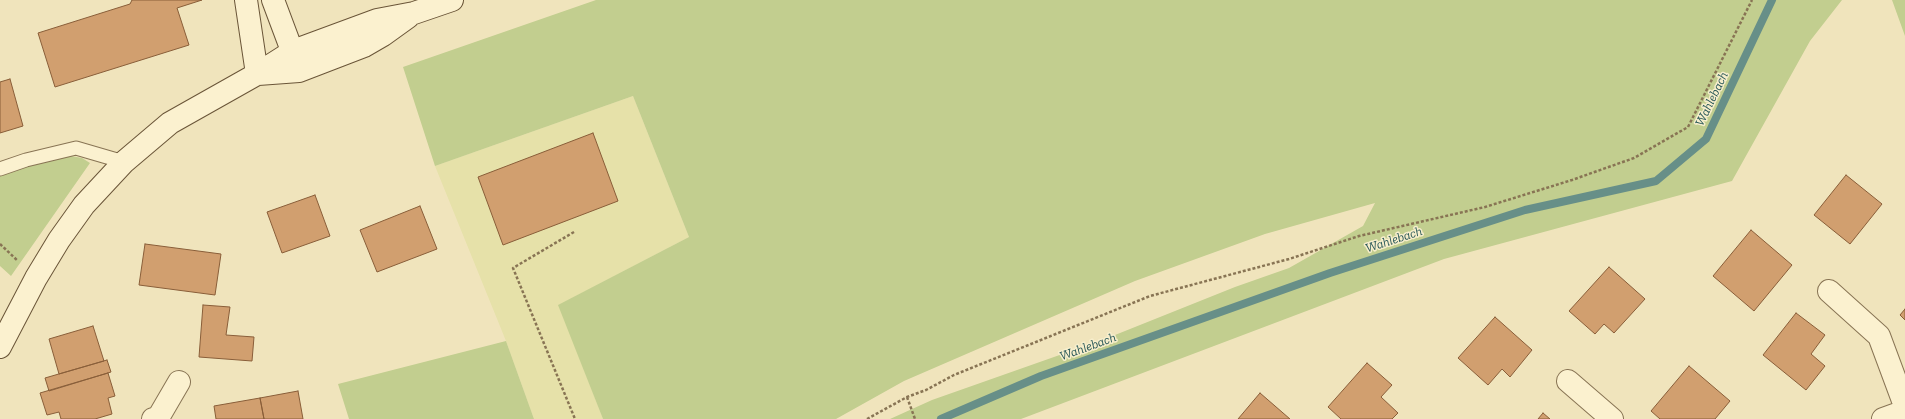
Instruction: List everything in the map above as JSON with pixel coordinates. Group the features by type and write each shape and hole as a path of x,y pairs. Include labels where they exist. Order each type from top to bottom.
{"main road":[{"path":"246,0 257,74"},
{"path":"273,0 296,61"},
{"path":"0,347 36,278 59,240 84,204 124,162 170,123 257,74 296,61 377,20 414,13 452,0"},
{"path":"1829,291 1879,336 1905,406"},
{"path":"1568,381 1612,419"},
{"path":"153,419 158,418 179,382"},
{"path":"1883,419 1905,411"}],"lane":[{"path":"0,169 26,160 76,148 124,162"}],"path":[{"path":"867,419 907,396 926,390 954,375 1150,296 1289,259 1359,236 1484,207 1572,180 1634,158 1688,128 1752,0"},
{"path":"574,232 513,268 575,419"},
{"path":"907,396 914,419"}],"shaded area":[{"path":"633,96 689,237 559,305 603,419 534,419 506,341 435,166"}],"green space":[{"path":"596,0 1842,0 1810,41 1732,181 1444,259 1021,419 890,419 932,400 1105,339 1235,287 1289,268 1363,226 1375,203 1265,234 1135,281 904,381 836,419 603,419 558,305 689,237 633,96 435,166 403,67"},
{"path":"1892,0 1905,0 1905,36"},
{"path":"66,155 82,158 90,163 11,276 0,266 0,173"},
{"path":"506,341 534,419 349,419 338,384"}],"building":[{"path":"132,0 202,0 177,8 189,45 55,87 38,33 130,4"},
{"path":"10,79 23,126 0,133 0,82"},
{"path":"593,133 618,201 503,245 478,177"},
{"path":"1846,175 1882,204 1850,244 1814,215"},
{"path":"315,195 330,236 282,253 267,212"},
{"path":"420,206 437,249 377,272 360,230"},
{"path":"1751,230 1792,265 1754,311 1713,276"},
{"path":"145,244 221,254 215,295 139,285"},
{"path":"1609,267 1645,299 1614,333 1604,324 1595,334 1569,311"},
{"path":"203,305 230,307 226,335 254,337 252,361 199,357"},
{"path":"1905,309 1905,320 1900,315"},
{"path":"1796,313 1825,335 1811,354 1825,366 1806,390 1763,355"},
{"path":"1495,317 1532,350 1510,377 1502,369 1488,385 1458,358"},
{"path":"93,326 104,361 59,374 49,339"},
{"path":"107,360 111,372 49,391 45,378"},
{"path":"1367,363 1392,385 1381,397 1398,413 1392,419 1341,419 1328,407"},
{"path":"1689,366 1730,401 1715,419 1660,419 1651,411"},
{"path":"108,373 115,396 108,398 112,414 95,419 61,419 59,412 47,415 40,393"},
{"path":"298,391 303,419 264,419 260,398"},
{"path":"1260,393 1290,419 1238,419"},
{"path":"260,398 264,419 216,419 214,406"},
{"path":"1543,413 1550,419 1538,419"}],"waterway":[{"name":"Wahlebach","path":"941,419 1041,376 1330,273 1525,210 1656,181 1706,139 1772,0"}]}
